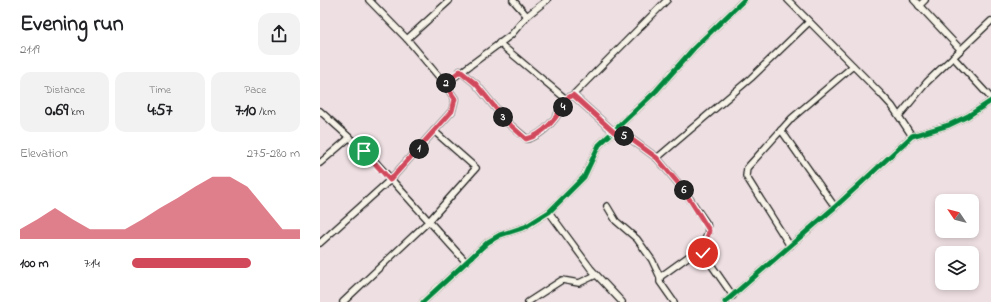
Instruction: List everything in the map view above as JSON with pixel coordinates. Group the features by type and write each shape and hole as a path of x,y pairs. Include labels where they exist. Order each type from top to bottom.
{"street":[{"path":"320,242 390,180 452,111 455,103 455,99 445,84 407,39 369,0"},
{"path":"513,0 526,16"},
{"path":"445,84 460,71 511,34 526,16 547,0"},
{"path":"460,71 473,80 507,122 526,139 536,137 562,108 566,99 573,95 667,0"},
{"path":"423,302 465,261 494,238 525,227 549,212 584,177 595,149 656,91 694,48 744,0"},
{"path":"788,0 880,93 899,116 912,136"},
{"path":"914,0 961,50"},
{"path":"919,6 925,0"},
{"path":"407,39 450,1"},
{"path":"899,116 927,82 991,21"},
{"path":"657,158 745,83 809,22"},
{"path":"499,43 566,99"},
{"path":"953,57 991,98"},
{"path":"790,246 746,176 747,168 781,130 853,66"},
{"path":"573,95 614,132 631,139 657,158 683,189 707,224 709,235 703,246 660,277"},
{"path":"726,302 835,207 912,136 949,125 968,116 991,101"},
{"path":"320,112 371,156 390,180 430,220 465,261"},
{"path":"781,130 835,207"},
{"path":"344,302 430,220 476,168 434,131"},
{"path":"320,163 350,138"},
{"path":"607,206 616,222 637,239 652,260 660,277 660,282 674,302"},
{"path":"549,212 596,275 622,302"},
{"path":"703,246 703,253 733,296"},
{"path":"528,302 562,280 579,283 596,275"}],"cycle path":[{"path":"423,302 488,242 500,235 525,227 549,212 584,177 599,145 656,91 694,48 744,0"},
{"path":"725,302 835,207 912,136 949,125 968,116 991,101"}],"route":[{"path":"364,151 371,156 376,165 390,180 452,111 455,99 445,84 460,71 476,84 496,110 526,139 536,137 562,108 566,99 573,95 614,132 631,139 657,158 683,189 707,224 709,230 709,235 703,244 703,253"}]}
